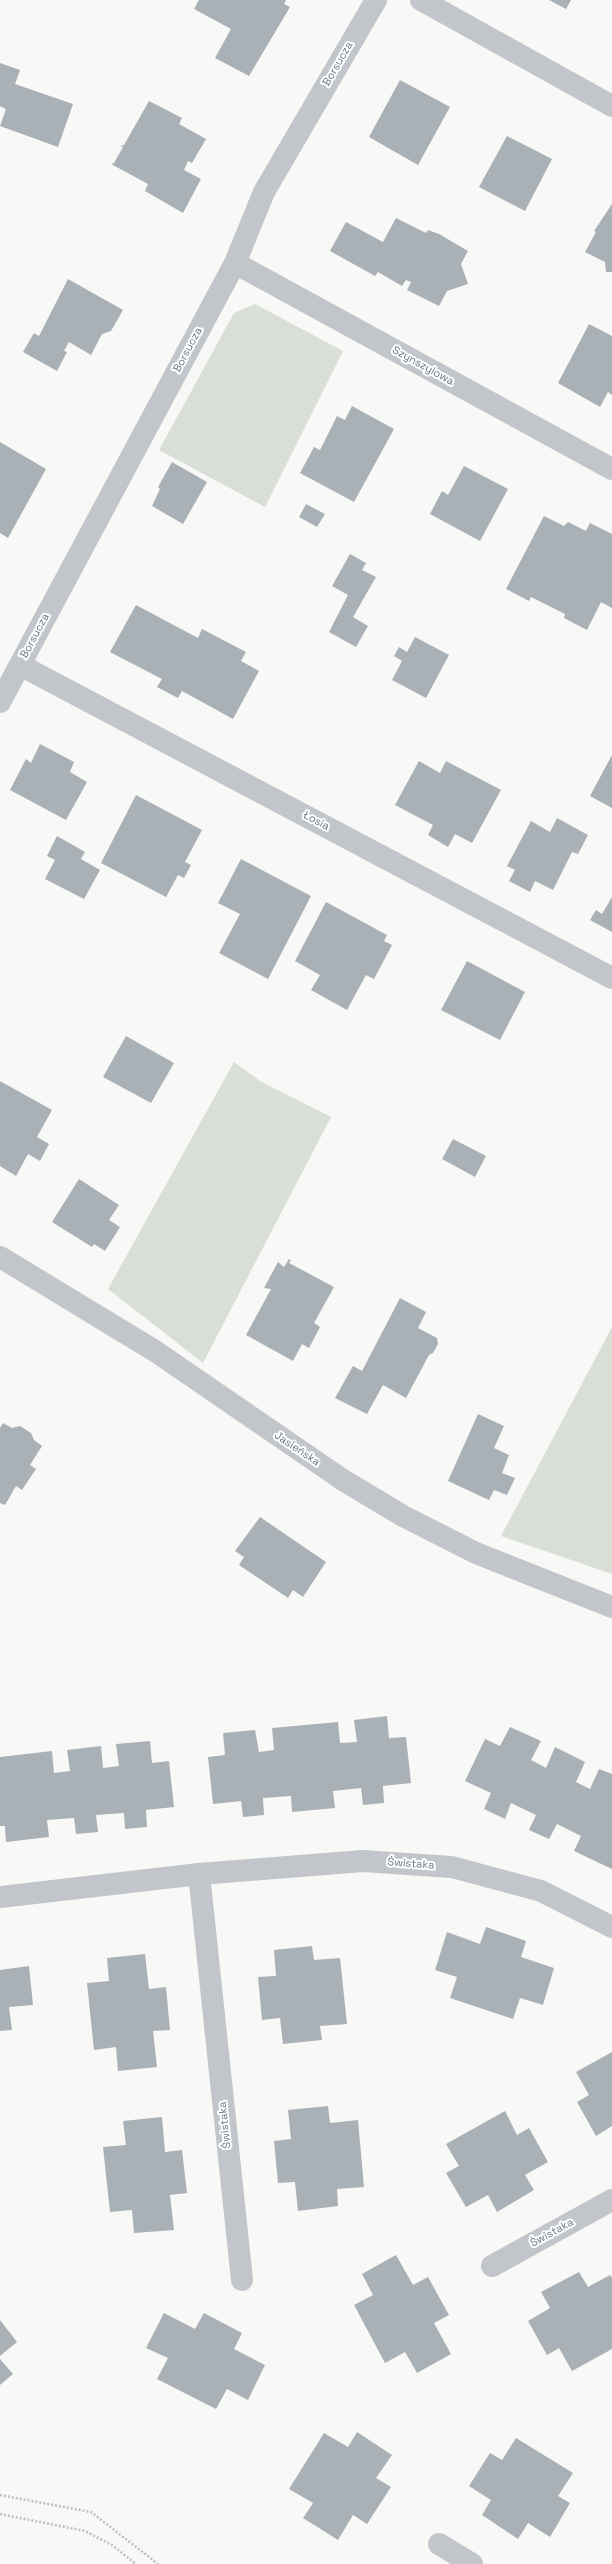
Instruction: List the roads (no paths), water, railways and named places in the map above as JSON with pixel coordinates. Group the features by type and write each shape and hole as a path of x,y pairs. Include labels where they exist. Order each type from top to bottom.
{"street":[{"name":"Borsucza","path":"0,702 235,263 264,192 376,0"},
{"path":"420,0 612,106"},
{"name":"Szynszylowa","path":"235,263 612,469"},
{"name":"Łosia","path":"20,664 612,978"},
{"name":"Jasieńska","path":"0,1257 155,1351 349,1484 402,1516 501,1564 612,1607"},
{"name":"Świstaka","path":"0,1898 199,1874 363,1861 452,1867 541,1891 612,1927"},
{"name":"Świstaka","path":"199,1874 242,2280"},
{"name":"Świstaka","path":"492,2266 612,2200"},
{"path":"439,2544 472,2564"}]}
